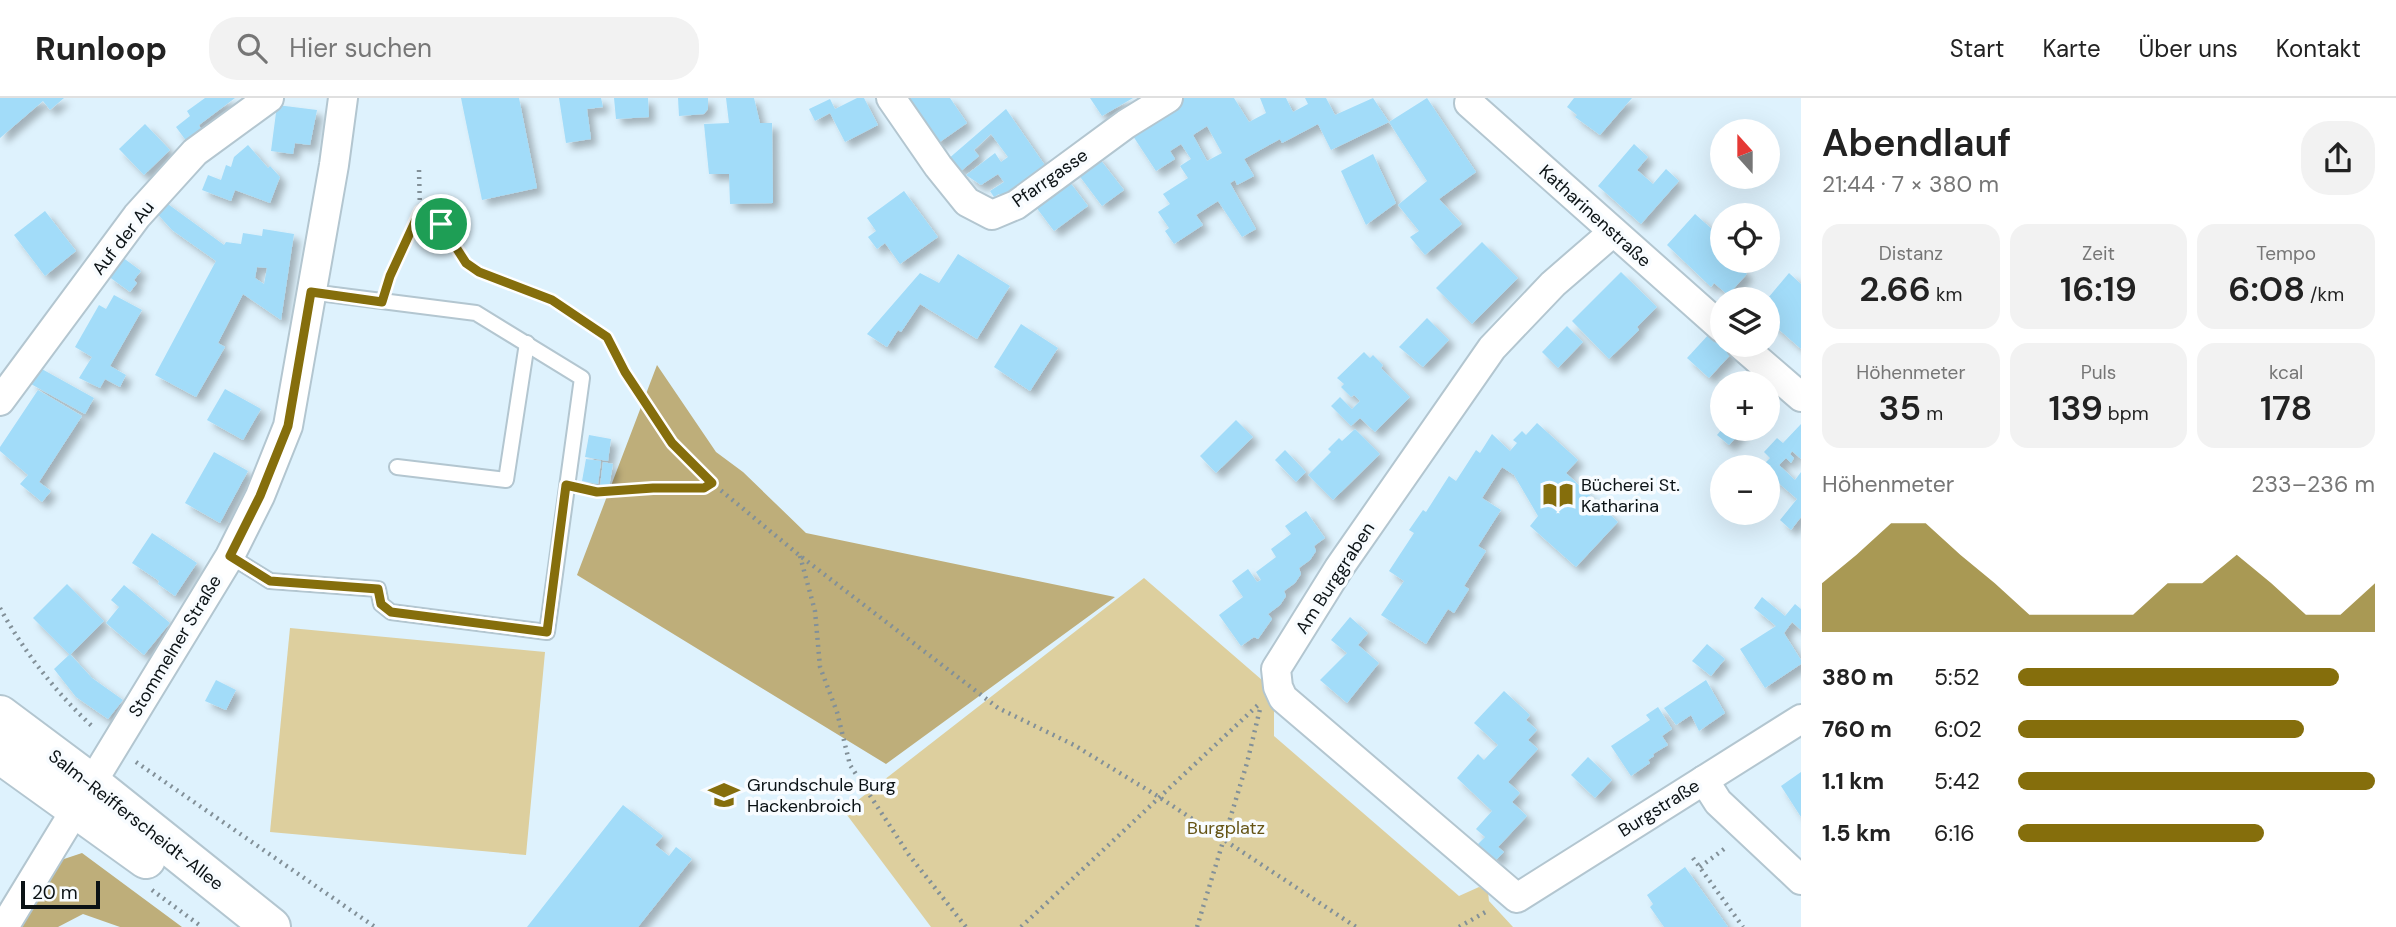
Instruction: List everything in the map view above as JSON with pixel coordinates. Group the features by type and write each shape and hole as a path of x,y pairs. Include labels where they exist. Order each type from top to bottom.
{"street":[{"name":"Auf der Au","path":"0,401 137,216 195,152 270,98"},
{"name":"Stommelner Straße","path":"4,927 230,556 260,496 288,426 334,165 343,98"},
{"name":"Pfarrgasse","path":"891,98 938,166 967,202 992,215 1016,205 1126,124 1168,98"},
{"name":"Katharinenstraße","path":"1469,103 1710,317"},
{"name":"Am Burggraben","path":"1272,700 1278,687 1276,669 1339,568 1492,348 1553,285 1613,232"},
{"path":"1755,357 1801,397"},
{"name":"Burgstraße","path":"1272,700 1517,898 1801,719"},
{"name":"Salm-Reifferscheidt-Allee","path":"0,715 83,796 237,927"},
{"name":"Salm-Reifferscheidt-Allee","path":"0,754 83,796 271,927"},
{"path":"1704,780 1718,802 1801,880"}],"lane":[{"path":"230,556 270,581 378,589 381,604 391,612 547,632 582,378 476,313 311,292"},
{"path":"397,467 506,480 527,343"}],"path":[{"path":"382,302 390,276 420,211 419,170"},
{"path":"420,211 441,224 466,263 479,272 552,300 607,337 625,372 672,443 712,483 799,555 998,708 1074,745 1159,797 1356,927"},
{"path":"566,485 597,492 704,488 712,483"},
{"path":"799,555 816,611 820,667 837,712 850,765 909,855 966,927"},
{"path":"0,608 14,634 69,705 113,747 375,927"},
{"path":"1021,927 1159,797 1272,700"},
{"path":"1197,927 1247,763 1272,700"},
{"path":"1700,867 1727,847 1746,828"},
{"path":"1693,858 1743,927"}],"green space":[{"name":"Burgplatz","path":"1144,578 1262,680 1265,696 1274,707 1274,736 1459,896 1479,887 1488,892 1489,901 1513,927 931,927 844,811"},
{"path":"290,628 545,652 526,855 270,832"}],"shaded area":[{"path":"657,365 716,452 743,472 806,533 1115,597 886,764 577,575"},
{"path":"82,853 182,927 120,927 83,914 58,927 12,927 61,860"}],"building":[{"path":"0,98 64,98 50,110 43,101 0,138"},
{"path":"205,98 235,98 199,125 202,131 187,142 176,127 190,116 187,111"},
{"path":"461,98 519,98 537,188 482,200"},
{"path":"559,98 601,98 603,107 587,109 591,139 566,143"},
{"path":"614,98 648,98 649,117 616,119"},
{"path":"678,98 708,98 708,109 704,114 679,116"},
{"path":"726,98 754,98 760,123 772,123 773,203 730,204 729,174 709,174 704,124 729,123"},
{"path":"857,98 864,98 878,125 845,142 830,113 815,121 809,109 830,99 835,109"},
{"path":"906,98 950,98 967,123 937,144"},
{"path":"1090,98 1133,98 1102,116"},
{"path":"1184,98 1234,98 1249,122 1266,113 1260,98 1286,98 1293,112 1308,104 1305,98 1326,98 1335,115 1373,98 1389,122 1331,150 1318,124 1282,143 1280,139 1244,159 1254,176 1237,185 1235,180 1230,183 1256,229 1242,237 1218,201 1196,215 1203,225 1174,244 1165,231 1169,228 1158,212 1170,204 1163,194 1188,178 1180,166 1191,159 1181,144 1170,151 1175,159 1156,171 1133,136","holes":["1207,126 1222,153 1207,161 1193,135"]},
{"path":"1427,98 1476,172 1439,199 1462,224 1425,255 1410,237 1419,231 1398,205 1427,181 1389,122"},
{"path":"1574,98 1632,98 1600,135 1575,117 1577,115 1567,107"},
{"path":"277,105 317,110 310,145 295,143 293,154 271,151"},
{"path":"1006,109 1049,171 1002,197 999,194 994,197 990,191 1004,182 998,174 981,185 966,175 995,153 1001,162 1008,157 991,134 974,150 979,156 961,171 947,160"},
{"path":"145,124 170,150 144,175 119,149"},
{"path":"1634,144 1648,157 1637,170 1653,184 1666,169 1679,181 1641,224 1598,186"},
{"path":"248,145 268,168 270,166 280,177 270,203 235,190 231,201 202,190 208,175 221,180 226,165 231,167 234,157"},
{"path":"1096,154 1124,190 1102,206 1075,170"},
{"path":"1373,154 1396,203 1366,225 1341,171"},
{"path":"1066,177 1088,206 1054,231 1033,203"},
{"path":"904,191 938,237 900,264 885,243 877,249 868,237 876,231 867,218"},
{"path":"161,199 224,245 226,242 241,244 243,233 262,236 263,229 294,234 281,320 243,294 218,343 225,347 196,397 155,375 216,261 172,230 153,209","holes":["257,267 267,268 264,284 255,278"]},
{"path":"45,211 76,251 45,276 14,235"},
{"path":"1695,214 1710,227 1710,273 1747,274 1735,287 1719,287 1714,283 1711,287 1667,245"},
{"path":"1482,242 1518,278 1472,324 1436,288"},
{"path":"958,254 1010,286 977,339 920,304 887,347 867,334 920,273 939,283"},
{"path":"122,257 141,271 130,292 108,276"},
{"path":"1621,272 1657,307 1637,327 1639,330 1609,359 1572,321"},
{"path":"1789,273 1801,284 1801,349 1780,331 1780,287 1777,287"},
{"path":"114,295 142,310 110,366 126,375 120,387 105,379 100,388 79,378 92,357 75,347 99,305 106,309"},
{"path":"1427,318 1449,340 1423,367 1399,347"},
{"path":"1021,324 1058,348 1030,391 994,367"},
{"path":"1567,326 1583,342 1558,368 1542,352"},
{"path":"1710,333 1710,357 1728,357 1715,371 1710,371 1709,378 1687,358"},
{"path":"1364,352 1370,358 1373,355 1383,365 1381,368 1410,397 1375,432 1360,418 1351,426 1331,406 1340,397 1352,409 1360,401 1354,395 1351,397 1341,387 1344,384 1337,378"},
{"path":"40,368 94,398 85,414 31,384"},
{"path":"225,389 261,409 243,440 207,420"},
{"path":"38,390 82,416 39,482 51,491 42,502 20,484 28,475 0,451 0,447"},
{"path":"1236,420 1253,437 1216,473 1200,456"},
{"path":"1537,423 1578,460 1566,473 1618,522 1576,567 1530,526 1538,516 1514,475 1502,467 1482,498 1501,510 1478,546 1486,551 1464,586 1469,589 1454,613 1448,609 1426,644 1381,615 1404,581 1389,571 1414,533 1409,530 1423,510 1426,512 1449,476 1456,481 1476,450 1480,453 1492,434 1510,451 1517,443 1513,440 1522,431 1526,435"},
{"path":"1801,424 1801,459 1792,451 1790,454 1794,458 1791,463 1786,458 1780,464 1780,455 1767,455 1764,452 1774,441 1783,443"},
{"path":"1355,429 1380,454 1333,500 1308,475 1331,452 1328,449 1339,438 1342,441"},
{"path":"589,435 611,439 608,461 585,457"},
{"path":"1285,450 1306,472 1296,482 1275,460"},
{"path":"214,452 248,471 220,523 185,503"},
{"path":"586,459 601,461 598,484 582,481"},
{"path":"603,462 613,464 609,487 600,486"},
{"path":"1780,466 1795,480 1801,472 1801,517 1791,530 1780,520 1797,499 1780,484"},
{"path":"1306,511 1325,538 1314,546 1316,551 1310,560 1299,568 1301,574 1295,583 1284,591 1286,596 1280,605 1268,614 1272,619 1258,639 1254,637 1241,646 1219,615 1243,597 1232,581 1248,569 1257,582 1261,580 1256,572 1276,557 1271,549 1291,534 1285,526"},
{"path":"152,533 197,563 175,596 158,584 159,581 132,563"},
{"path":"67,584 104,621 70,655 33,618"},
{"path":"124,585 170,623 144,655 106,623 119,607 111,600"},
{"path":"1762,597 1785,616 1795,604 1801,609 1801,630 1792,622 1784,633 1801,664 1765,688 1740,649 1776,626 1754,608"},
{"path":"1350,617 1368,633 1358,645 1379,663 1347,703 1320,680 1347,653 1331,640"},
{"path":"1707,644 1725,659 1711,676 1692,661"},
{"path":"70,654 92,678 123,700 108,719 76,697 54,669"},
{"path":"216,680 236,690 226,710 205,701"},
{"path":"1706,680 1725,713 1699,731 1691,715 1676,725 1664,708"},
{"path":"1504,691 1530,715 1526,720 1537,730 1528,740 1538,749 1508,782 1520,793 1512,802 1527,816 1498,847 1504,852 1495,861 1478,844 1485,837 1476,829 1492,811 1457,778 1478,754 1484,760 1498,745 1474,723"},
{"path":"1658,707 1672,729 1662,736 1668,745 1653,754 1648,760 1650,763 1631,776 1611,746 1650,720 1646,715"},
{"path":"1588,757 1612,780 1595,798 1571,775"},
{"path":"1801,772 1801,817 1781,786"},
{"path":"623,805 663,836 655,845 669,856 676,847 692,859 638,927 527,927"},
{"path":"1685,867 1728,927 1664,927 1650,907 1653,904 1647,895"}],"place":[{"name":"Bücherei St. Katharina","path":"1558,495"},
{"name":"Grundschule Burg Hackenbroich","path":"724,795"}],"route":[{"path":"420,211 441,224 466,263 479,272 552,300 607,337 625,372 672,443 712,483 704,488 597,492 566,485 547,632 391,612 381,604 378,589 270,581 230,556 260,496 288,426 311,292 382,302 390,276 420,211"}]}
